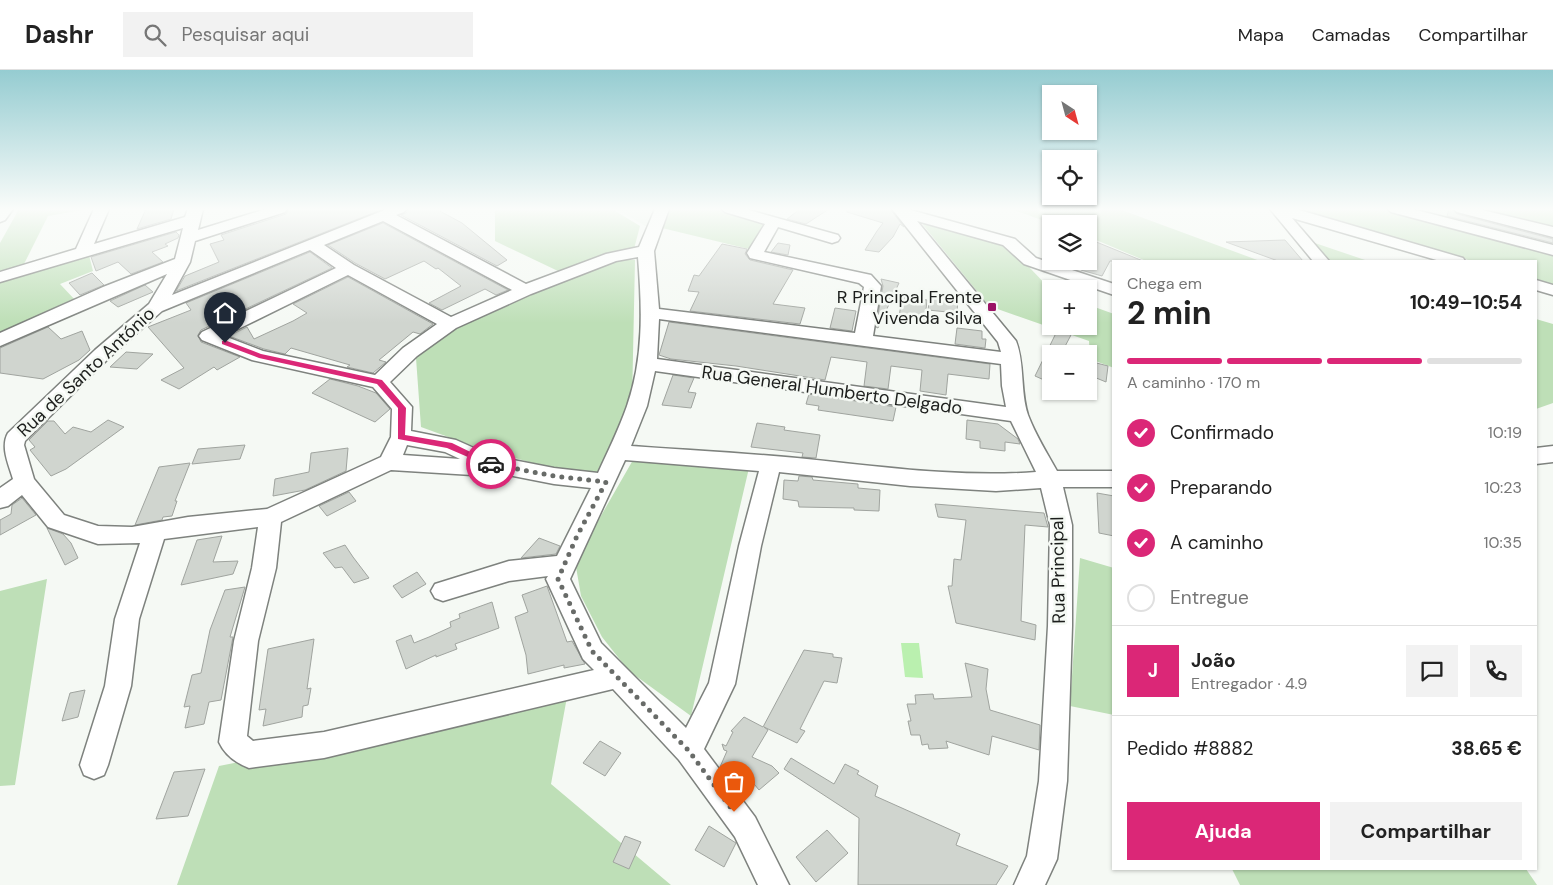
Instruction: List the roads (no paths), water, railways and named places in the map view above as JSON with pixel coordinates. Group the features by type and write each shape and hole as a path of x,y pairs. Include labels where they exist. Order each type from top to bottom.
{"street":[{"path":"83,252 85,247"},
{"path":"0,277 98,247"},
{"name":"Rua de Santo António","path":"24,482 14,445 15,438 102,354 156,307 182,262 186,247"},
{"path":"156,307 308,247"},
{"path":"316,247 348,269 450,324"},
{"path":"452,247 525,290"},
{"path":"647,247 646,251 651,312 647,364 637,406 606,482 577,536 558,579 592,651 689,751 745,827 774,885"},
{"path":"759,247 755,253 756,255 865,278 874,286 863,341"},
{"name":"Rua Principal","path":"931,247 1007,341 1010,350 1012,386 1018,415 1050,480 1061,525 1060,626 1053,782 1042,859 1029,885"},
{"path":"1015,247 1030,261 1112,289"},
{"path":"1309,247 1320,260"},
{"path":"1408,247 1454,260"},
{"path":"1541,247 1553,250"},
{"path":"379,382 410,352 450,324 525,290 612,257 646,251"},
{"path":"0,340 109,291 182,262"},
{"path":"348,269 208,336 259,356 379,382 402,408 401,437 389,462"},
{"path":"1537,284 1553,290"},
{"path":"651,312 1010,359"},
{"name":"Rua General Humberto Delgado","path":"647,364 1018,415"},
{"path":"401,437 449,445 488,463 554,476 606,482"},
{"path":"618,452 770,464 910,478 987,482 1112,479"},
{"path":"1537,456 1553,454"},
{"path":"0,500 24,482 56,521 98,535 132,536 270,516 389,462 472,467 488,463"},
{"path":"689,751 722,684 750,546 770,464"},
{"path":"270,516 264,568 246,641 233,742 249,755 324,745 618,676"},
{"path":"94,765 118,686 127,619 155,532"},
{"path":"443,591 509,571 564,564"}],"place":[{"name":"R Principal Frente Vivenda Silva","path":"992,307"}]}
